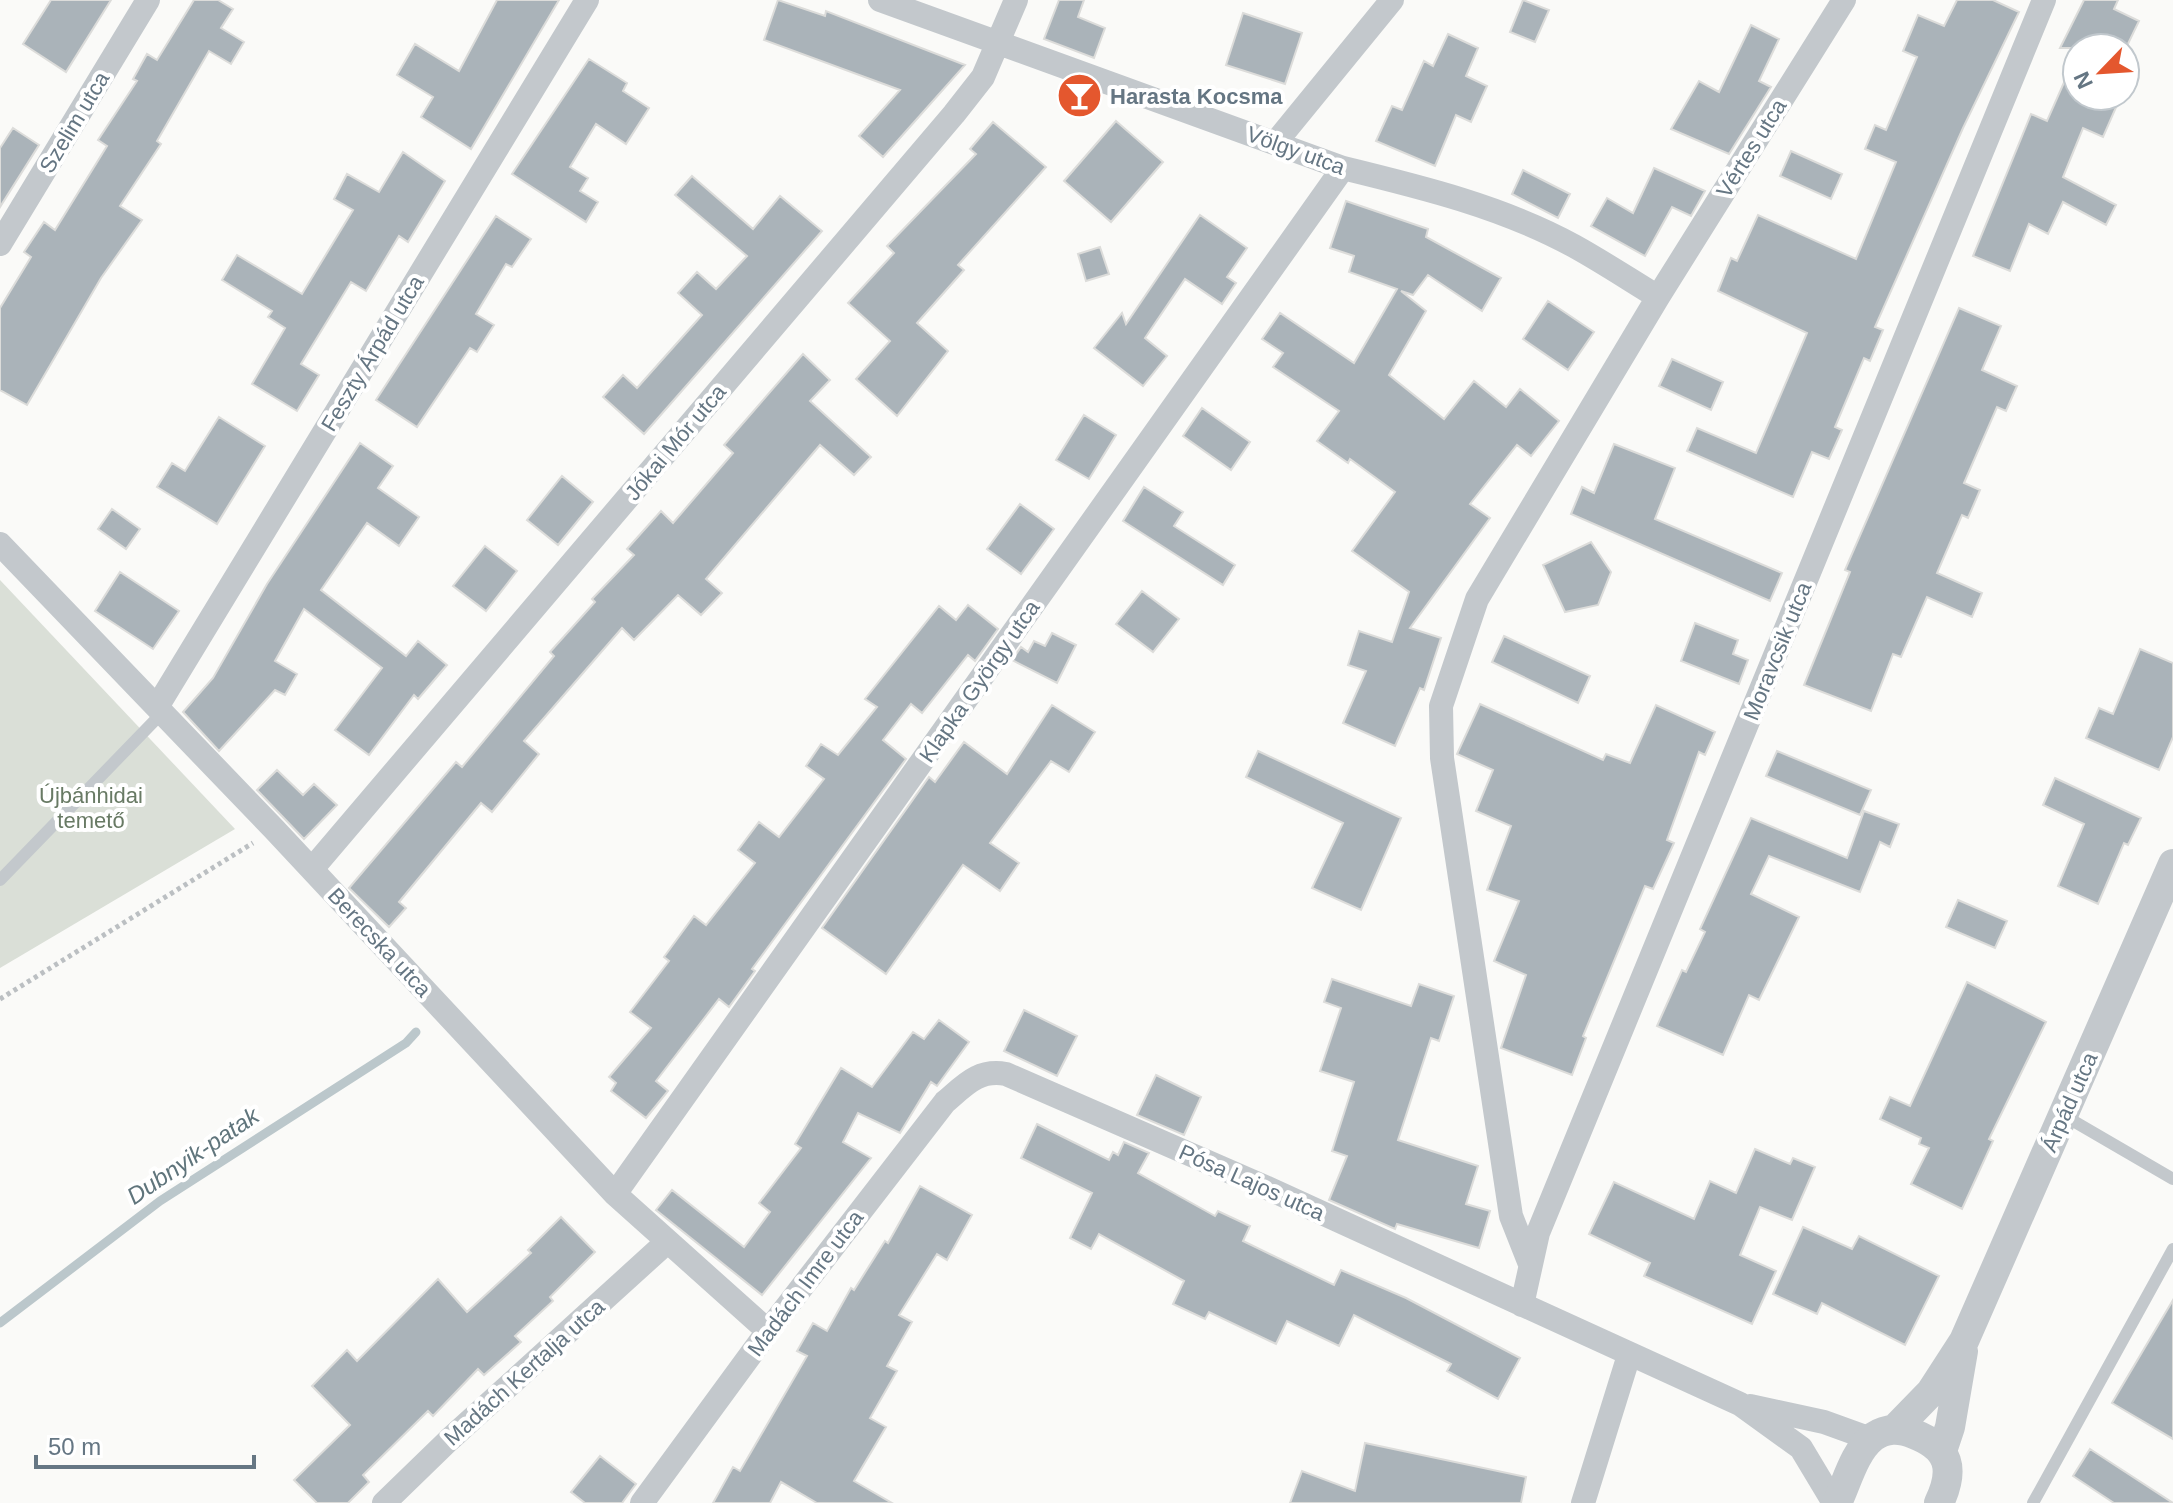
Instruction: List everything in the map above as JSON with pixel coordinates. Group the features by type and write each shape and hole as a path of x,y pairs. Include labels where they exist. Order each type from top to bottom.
{"street":[{"name":"Szelim utca","path":"0,244 148,0"},
{"name":"Feszty Árpád utca","path":"159,710 587,0"},
{"name":"Völgy utca","path":"880,0 1343,168 1420,186 1490,210 1572,245 1658,297"},
{"name":"Jókai Mór utca","path":"312,869 954,114 983,77 1016,0"},
{"path":"1276,142 1392,0"},
{"name":"Vértes utca","path":"1530,1264 1511,1216 1442,758 1441,706 1477,599 1658,297 1844,0"},
{"name":"Moravcsik utca","path":"1522,1305 1530,1264 1544,1219 2044,0"},
{"name":"Klapka György utca","path":"615,1194 1343,168"},
{"name":"Berecska utca","path":"0,544 312,869 615,1194 768,1331"},
{"name":"Árpád utca","path":"1836,1503 1860,1451 1931,1392 1964,1341 2173,864"},
{"name":"Pósa Lajos utca","path":"980,1073 1006,1074 1740,1404"},
{"name":"Madách Imre utca","path":"642,1503 768,1331 945,1102 980,1073"},
{"name":"Madách Kertalja utca","path":"384,1503 667,1242"},
{"name":"Árpád utca","path":"1945,1499 1948,1477 1942,1451 1955,1404 1964,1341"},
{"path":"1583,1503 1629,1355"},
{"path":"1740,1404 1932,1441 1942,1451"},
{"path":"1740,1404 1801,1448 1836,1503"}],"lane":[{"path":"0,880 159,710"},
{"path":"2063,1115 2173,1179"},
{"path":"2033,1503 2173,1249"}],"path":[{"path":"0,999 274,829"}],"green space":[{"name":"Újbánhidai temető","path":"0,580 235,829 0,968"}],"building":[{"path":"51,0 111,0 66,72 23,44"},
{"path":"194,0 218,0 233,9 221,28 244,42 231,64 209,51 157,141 161,144 120,206 142,220 101,278 27,405 0,390 0,308 31,257 24,252 44,222 55,230 107,146 98,140 137,81 133,79 147,54 157,60"},
{"path":"497,0 559,0 471,149 421,117 433,97 397,75 415,44 459,71"},
{"path":"778,0 825,16 826,11 965,65 883,157 859,136 900,90 764,40"},
{"path":"1059,0 1084,0 1078,17 1105,28 1094,58 1044,39"},
{"path":"1523,0 1549,10 1535,42 1510,32"},
{"path":"1957,0 1993,0 2019,12 1963,128 1875,327 1883,330 1870,361 1864,358 1835,427 1842,430 1829,459 1812,452 1793,497 1687,451 1697,428 1756,453 1807,333 1718,291 1731,258 1737,261 1758,215 1856,259 1896,162 1865,149 1875,125 1886,130 1917,57 1903,51 1918,15 1944,26"},
{"path":"2084,0 2118,0 2114,9 2139,21 2134,32 2068,32"},
{"path":"1243,13 1302,33 1285,84 1226,65"},
{"path":"1751,25 1779,39 1759,81 1771,87 1729,154 1671,129 1699,81 1719,92"},
{"path":"1448,34 1478,48 1466,76 1487,86 1471,122 1456,115 1435,166 1376,141 1392,106 1402,110 1424,61 1433,66"},
{"path":"589,59 627,83 623,91 649,108 626,144 596,124 570,167 588,178 580,191 598,202 586,222 512,174"},
{"path":"2061,89 2061,112 2114,112 2103,137 2083,128 2063,177 2116,205 2106,225 2063,202 2048,234 2029,224 2010,271 1973,256 2031,114 2047,121"},
{"path":"1116,121 1163,162 1111,222 1064,181"},
{"path":"993,122 1046,167 958,265 964,270 917,323 948,351 897,416 856,379 890,341 848,303 894,253 887,246 976,154 970,149"},
{"path":"13,128 39,145 0,207 0,148"},
{"path":"1791,151 1842,174 1831,199 1780,176"},
{"path":"403,152 445,181 408,242 399,236 366,291 351,282 301,364 319,375 297,411 252,384 285,328 268,317 272,311 222,280 237,255 302,294 353,210 334,199 347,174 379,192"},
{"path":"1654,168 1705,191 1691,216 1672,207 1645,256 1591,226 1607,198 1633,213"},
{"path":"1523,170 1570,194 1558,218 1512,194"},
{"path":"692,176 753,229 780,196 822,231 644,434 603,397 623,375 637,388 702,315 678,293 697,272 716,289 747,256 675,195"},
{"path":"1346,201 1428,229 1426,237 1501,278 1482,311 1428,275 1413,295 1401,291 1426,311 1389,375 1444,419 1474,381 1506,407 1520,389 1559,421 1531,456 1517,445 1470,504 1490,518 1410,628 1441,638 1424,690 1420,688 1395,746 1343,723 1366,671 1348,665 1359,631 1392,642 1409,592 1352,551 1395,492 1350,459 1348,463 1317,441 1339,411 1273,367 1283,353 1262,339 1280,313 1354,363 1397,289 1349,272 1354,256 1330,248"},
{"path":"1200,215 1247,248 1227,277 1236,283 1222,304 1185,279 1145,338 1167,356 1143,386 1094,348 1122,313 1126,324"},
{"path":"496,216 531,239 512,267 506,264 476,314 494,325 477,352 470,348 417,427 376,400"},
{"path":"1100,247 1109,274 1086,281 1078,254"},
{"path":"1548,301 1594,332 1568,370 1523,339"},
{"path":"1959,308 2001,326 1982,370 2017,386 2006,411 1997,407 1964,483 1980,490 1968,518 1962,515 1937,573 1982,593 1972,617 1927,597 1901,657 1893,654 1871,711 1804,685 1850,572 1845,570"},
{"path":"803,354 830,380 810,401 871,457 854,475 820,445 706,579 722,593 701,615 678,595 634,640 622,628 524,741 539,754 492,812 481,803 399,902 406,908 389,927 349,888 456,762 462,767 554,656 550,652 595,602 592,599 634,555 627,549 661,511 673,523 733,453 724,445"},
{"path":"1672,359 1723,382 1711,410 1659,386"},
{"path":"1202,408 1250,442 1231,470 1183,436"},
{"path":"1084,415 1116,435 1089,479 1056,460"},
{"path":"219,417 265,446 217,524 157,487 172,463 185,471"},
{"path":"360,443 393,466 378,488 419,517 399,546 367,523 321,590 406,656 418,641 447,665 418,699 414,695 369,755 335,730 382,668 304,609 275,661 297,674 285,695 275,690 219,751 183,712 213,678 267,584"},
{"path":"1614,444 1675,468 1655,519 1782,573 1770,601 1571,514 1582,487 1594,493"},
{"path":"562,476 593,502 558,545 527,520"},
{"path":"1144,487 1183,512 1174,526 1235,565 1223,585 1123,521"},
{"path":"1020,504 1054,529 1021,574 987,549"},
{"path":"112,509 140,529 126,549 98,529"},
{"path":"1591,542 1611,572 1598,605 1565,612 1543,565"},
{"path":"485,546 517,571 486,611 453,586"},
{"path":"120,572 179,611 153,649 95,611"},
{"path":"1142,591 1179,619 1153,652 1116,624"},
{"path":"968,605 998,629 975,661 968,655 922,713 911,704 883,740 906,759 752,969 755,971 729,1007 719,999 656,1081 668,1091 646,1118 611,1091 616,1083 609,1077 651,1028 630,1012 669,961 664,957 694,916 706,925 755,863 738,850 759,822 779,837 824,779 806,766 821,744 838,755 877,707 865,699 939,606 956,620"},
{"path":"1695,623 1738,640 1733,654 1748,660 1739,684 1681,661"},
{"path":"1052,633 1076,645 1057,683 1012,660 1021,647 1028,652 1034,641 1045,646"},
{"path":"1504,636 1590,676 1578,703 1492,662"},
{"path":"2140,649 2173,663 2173,737 2159,770 2086,738 2099,708 2113,714"},
{"path":"1480,704 1603,760 1606,754 1630,763 1656,705 1715,732 1705,755 1699,752 1667,840 1674,843 1653,889 1645,886 1583,1036 1586,1038 1572,1075 1501,1048 1526,975 1494,961 1519,901 1487,890 1511,826 1476,811 1493,770 1457,754"},
{"path":"1052,705 1095,732 1069,772 1051,761 990,843 1019,863 1000,891 963,865 886,974 822,928 929,777 935,782 964,742 1007,774"},
{"path":"1258,751 1401,818 1361,910 1312,888 1343,823 1246,777"},
{"path":"1777,751 1871,790 1860,815 1766,776"},
{"path":"277,770 303,795 314,784 337,805 304,839 257,790"},
{"path":"2055,778 2141,818 2128,845 2124,843 2098,904 2058,886 2084,824 2043,805"},
{"path":"1864,811 1899,824 1890,847 1880,842 1860,892 1769,856 1751,894 1799,917 1759,1000 1749,995 1723,1055 1657,1026 1682,970 1686,972 1705,932 1700,929 1751,818 1847,858"},
{"path":"1958,900 2007,921 1995,948 1946,927"},
{"path":"1332,979 1411,1006 1419,984 1454,996 1439,1041 1431,1038 1398,1140 1478,1166 1466,1204 1490,1211 1479,1248 1397,1224 1395,1229 1329,1200 1347,1156 1332,1151 1354,1082 1320,1071 1341,1008 1324,1002"},
{"path":"1967,982 2046,1022 1989,1139 1993,1141 1962,1209 1911,1184 1929,1148 1919,1144 1921,1138 1880,1119 1890,1097 1910,1106"},
{"path":"1024,1010 1077,1036 1057,1076 1004,1051"},
{"path":"939,1020 969,1042 937,1086 931,1082 900,1133 858,1113 843,1142 871,1158 762,1295 656,1210 672,1190 744,1247 770,1212 759,1203 801,1148 795,1144 841,1068 872,1087 913,1032 924,1039"},
{"path":"1156,1075 1201,1097 1184,1135 1137,1115"},
{"path":"1037,1124 1109,1160 1113,1152 1118,1155 1124,1142 1149,1153 1138,1173 1215,1216 1218,1211 1250,1226 1243,1241 1334,1285 1341,1270 1406,1298 1520,1358 1498,1399 1447,1371 1451,1364 1354,1315 1339,1346 1287,1321 1276,1344 1209,1312 1205,1319 1173,1304 1184,1281 1099,1234 1091,1249 1070,1238 1092,1193 1021,1158"},
{"path":"1755,1149 1790,1164 1793,1158 1815,1167 1792,1220 1760,1207 1740,1255 1776,1271 1752,1324 1644,1276 1650,1263 1589,1234 1614,1182 1694,1219 1710,1181 1736,1193"},
{"path":"920,1186 972,1215 947,1260 937,1254 899,1315 912,1322 887,1366 897,1371 870,1418 886,1427 854,1481 892,1503 817,1503 781,1482 770,1503 713,1503 733,1467 740,1471 807,1356 797,1351 813,1323 827,1331 851,1288 854,1290 885,1241 888,1243"},
{"path":"561,1217 595,1252 550,1297 553,1301 515,1336 521,1342 484,1375 478,1369 433,1416 428,1411 363,1475 369,1482 348,1503 317,1503 294,1480 350,1425 312,1386 347,1350 357,1361 438,1279 467,1312 531,1253 528,1250"},
{"path":"1803,1227 1852,1249 1859,1236 1939,1276 1905,1345 1822,1303 1817,1314 1773,1294"},
{"path":"2173,1300 2173,1439 2112,1403"},
{"path":"1365,1443 1526,1477 1521,1503 1290,1503 1302,1471 1355,1491"},
{"path":"2090,1449 2173,1503 2114,1503 2073,1476"},
{"path":"600,1456 636,1484 622,1503 585,1503 571,1492"}],"waterway":[{"name":"Dubnyik-patak","path":"0,1323 160,1201 406,1043 416,1032"}],"place":[{"name":"Harasta Kocsma","path":"1079,96"}]}
